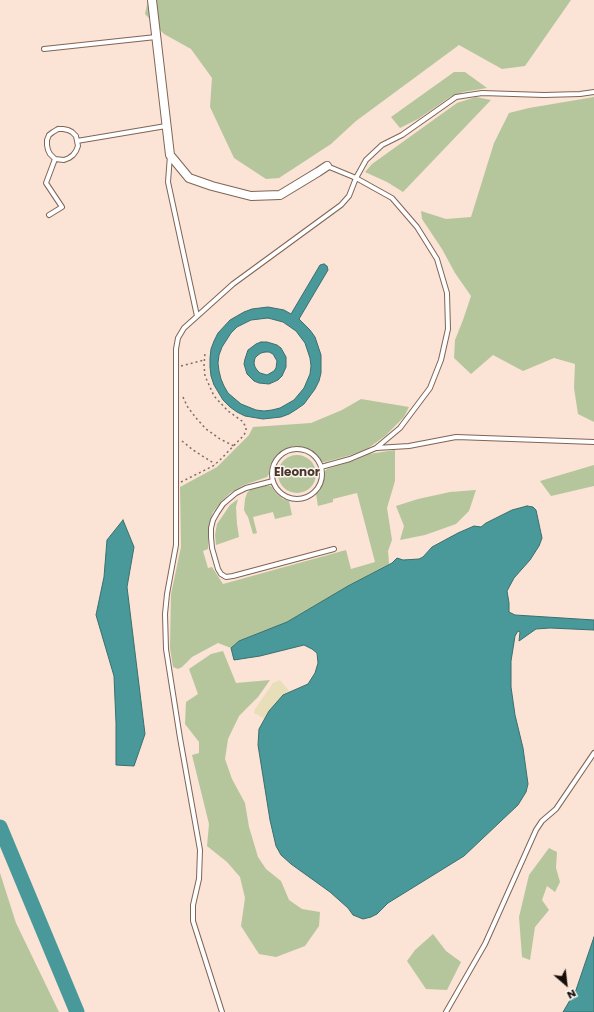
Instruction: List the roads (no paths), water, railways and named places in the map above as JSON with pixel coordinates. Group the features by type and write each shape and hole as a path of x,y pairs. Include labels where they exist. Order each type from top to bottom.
{"street":[{"path":"152,0 170,155 189,178 212,186 251,196 280,195 327,166"}],"lane":[{"path":"44,49 156,37"},
{"path":"222,1012 193,922 193,905 199,880 200,850 166,649 165,614 176,545 176,349 178,338 184,328 233,284 342,206 349,196 356,178 366,160 382,145 402,135 456,97 482,92 544,95 594,92"},
{"path":"78,141 166,126"},
{"path":"63,129 72,132 78,141 78,146 74,155 64,160 55,159 48,150 47,140 53,132 58,130 63,129"},
{"path":"170,155 168,182 197,316"},
{"path":"48,215 62,207 46,183 55,159"},
{"path":"327,166 356,178 392,198 417,227 437,260 447,293 448,329 440,360 430,388 400,428 376,448"},
{"path":"321,467 376,448 409,446 456,437 594,442"},
{"path":"290,450 303,450 311,453 321,467 322,475 320,482 316,489 304,498 296,499 282,494 276,488 273,481 272,472 274,464 279,457 290,450"},
{"path":"273,481 246,488 236,493 223,504 213,520 211,528 213,553 221,574 226,577 233,576 334,549"},
{"path":"446,1012 485,944 536,830 542,821 556,809 594,753"}],"water":[{"path":"324,264 327,266 328,270 299,319 315,337 321,355 321,373 315,389 304,404 289,414 281,417 263,419 245,416 237,412 223,400 214,385 211,376 211,349 218,333 230,320 252,309 268,307 284,310 291,314 320,265","holes":["268,318 283,322 296,331 305,343 310,358 310,374 304,388 294,400 280,408 264,411 256,410 241,404 228,393 221,379 218,363 222,347 237,327 251,320"]},
{"path":"267,342 281,348 286,357 286,367 282,376 278,380 269,384 259,383 254,381 247,374 244,364 245,359 248,350 256,344","holes":["269,352 273,354 277,361 274,371 267,375 260,373 255,367 254,363 255,358 258,355"]},
{"path":"527,506 533,507 536,510 542,538 530,560 514,578 507,591 509,612 515,615 594,620 594,630 550,628 536,629 519,641 520,632 518,631 515,636 511,661 511,687 515,715 523,748 528,784 526,792 518,805 464,856 388,903 377,914 363,919 353,915 348,908 330,892 281,855 276,846 270,820 258,745 259,729 269,711 283,695 308,684 315,673 318,663 317,653 304,645 260,656 234,660 231,648 239,641 287,622 348,586 392,563 397,558 403,560 419,559 423,557 432,547 458,533 474,526 481,527 512,510"},
{"path":"123,520 134,547 127,587 145,734 134,766 116,765 114,676 96,615 104,577 107,540"},
{"path":"594,937 594,1012 563,1012 576,990"}],"waterway":[{"path":"0,827 77,1012"}],"district":[{"name":"Eleonor","path":"297,473"}]}
